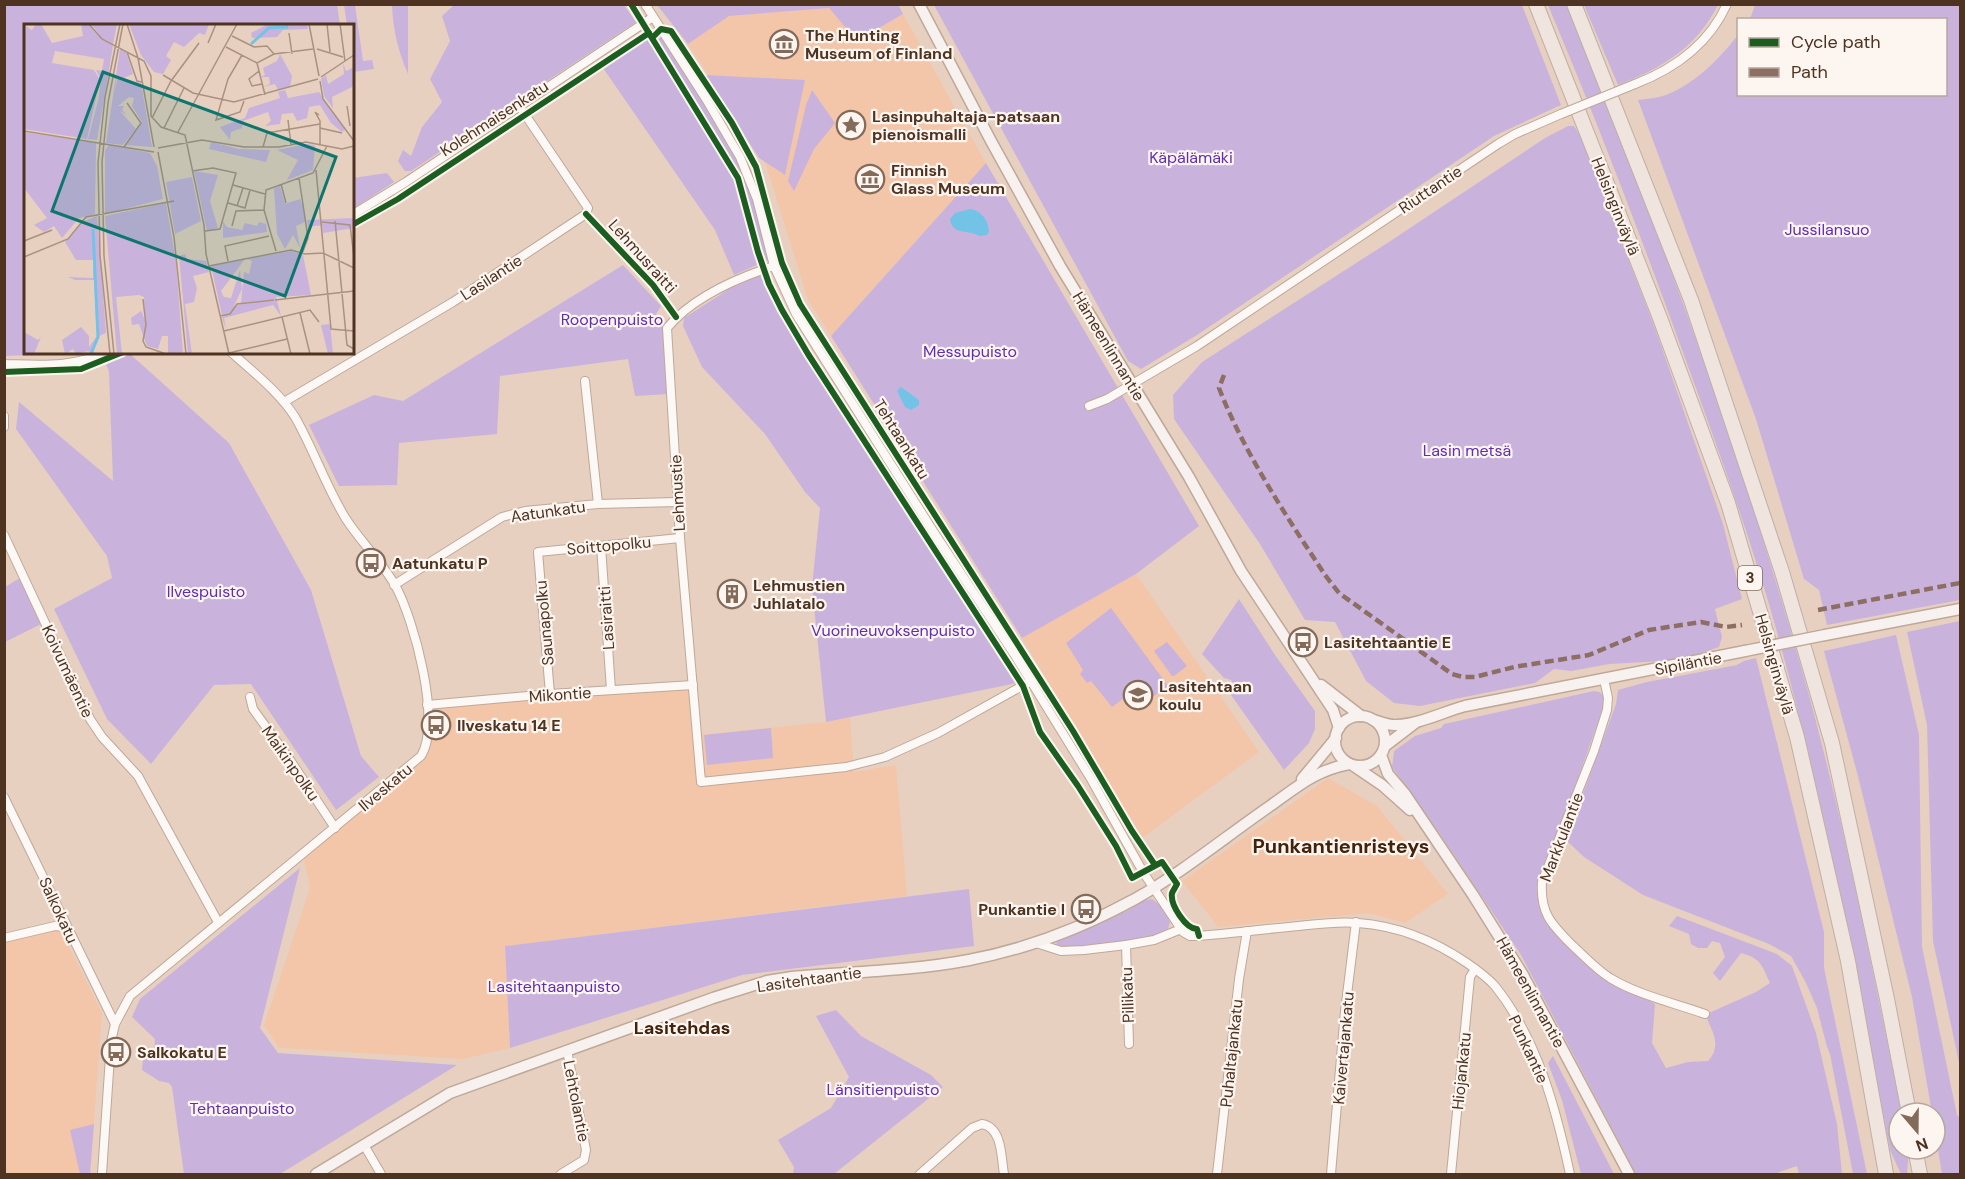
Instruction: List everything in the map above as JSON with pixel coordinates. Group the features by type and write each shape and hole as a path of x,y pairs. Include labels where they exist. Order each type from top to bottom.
{"highway":[{"name":"Helsinginväylä","path":"1536,4 1660,318 1728,503 1797,737 1848,961 1886,1174"},
{"name":"Helsinginväylä","path":"1574,4 1690,300 1782,572 1832,742 1878,952 1907,1101"}],"street":[{"name":"Tehtaankatu","path":"645,4 740,157 757,199 774,266 796,314 1031,681 1154,887"},
{"name":"Hämeenlinnantie","path":"919,4 1060,266 1189,477 1241,571 1333,710 1337,733"},
{"name":"Riuttantie","path":"1089,405 1107,399 1197,346 1515,134 1668,68 1695,49 1715,26 1727,4"},
{"name":"Kolehmaisenkatu","path":"354,214 520,107 653,17"},
{"name":"Lasilantie","path":"284,402 453,302 586,214 588,208 520,107"},
{"name":"Lehmustie","path":"774,266 746,276 709,296 676,317 667,328 677,502 701,782 817,771 863,764 896,753 956,724 1031,681"},
{"path":"4,364 68,365 86,361 102,354"},
{"name":"Ilveskatu","path":"102,1174 111,1042 115,1024 124,1005 139,987 421,756 428,741 427,705 417,643 411,620 394,585 346,519 294,417 284,402 233,354"},
{"name":"Aatunkatu","path":"394,585 502,517 525,511 598,504 585,381"},
{"path":"4,416 4,426"},
{"path":"598,504 677,502"},
{"name":"Koivumäentie","path":"4,535 90,719 95,728 138,776 218,922"},
{"name":"Soittopolku","path":"538,552 680,538"},
{"name":"Lasiraitti","path":"601,546 611,690"},
{"name":"Saunapolku","path":"538,552 550,694"},
{"name":"Sipiläntie","path":"1374,720 1394,726 1465,706 1960,609"},
{"name":"Hämeenlinnantie","path":"1313,679 1360,716"},
{"name":"Markkulantie","path":"1605,679 1608,698 1594,751 1542,882 1542,903 1545,914 1556,930 1605,975 1637,991 1705,1014"},
{"name":"Mikontie","path":"427,705 693,685"},
{"name":"Maikinpolku","path":"250,697 253,709 335,828"},
{"path":"1360,716 1374,720 1383,730 1383,751 1367,765 1351,764 1339,753 1337,733 1350,719 1360,716"},
{"name":"Sipiläntie","path":"1383,751 1417,721"},
{"name":"Lasitehtaantie","path":"1296,786 1337,733"},
{"name":"Hämeenlinnantie","path":"1383,751 1388,774 1405,794 1519,968 1629,1174"},
{"name":"Hämeenlinnantie","path":"1351,764 1382,785 1420,818"},
{"name":"Lasitehtaantie","path":"316,1174 450,1093 713,998 767,981 967,960 1035,942 1105,914 1154,887 1296,786 1329,768 1351,764"},
{"name":"Salkokatu","path":"4,797 115,1024"},
{"path":"1035,942 1064,951 1126,945 1166,937 1181,929 1154,887"},
{"name":"Punkantie","path":"1181,929 1186,935 1199,936 1356,922 1384,926 1425,938 1475,969 1494,985 1529,1042 1555,1108 1570,1174"},
{"name":"Kaivertajankatu","path":"1331,1174 1345,1011 1356,922"},
{"path":"4,938 55,926 66,927"},
{"name":"Puhaltajankatu","path":"1217,1174 1239,979 1247,931"},
{"name":"Pillikatu","path":"1126,945 1129,1044"},
{"name":"Hiojankatu","path":"1450,1174 1470,977 1475,969"},
{"name":"Lehtolantie","path":"561,1174 584,1160 586,1150 567,1050"},
{"path":"920,1174 972,1128 982,1124 991,1127 998,1138 1004,1174"},
{"path":"364,1145 381,1174"}],"shaded area":[{"path":"829,8 858,41 903,14 986,163 831,336 808,300 765,162 688,44 729,16"},
{"name":"Lasitehtaan koulu","path":"1136,574 1259,752 1142,838 1022,638"},
{"path":"693,685 698,735 826,722 850,717 854,772 896,765 907,896 505,946 510,1048 463,1059 279,1048 264,1025 310,888 303,854 421,756 427,705"},
{"path":"1328,778 1377,806 1448,894 1405,923 1369,913 1218,927 1182,881"},
{"path":"60,928 102,1013 90,1174 5,1174 5,943"}],"green space":[{"path":"898,4 903,14 857,41 829,8 729,16 688,44 657,5"},
{"path":"4,5 337,5 340,24 24,24 24,354 52,354 5,356"},
{"path":"344,5 355,5 363,61 372,60 374,69 354,72 354,24 347,24"},
{"path":"392,5 408,5 408,74 397,40"},
{"path":"454,5 624,5 636,22 411,171 405,171 398,161 403,150 411,156 422,127 442,102 430,79 450,41 442,16"},
{"name":"Käpälämäki","path":"934,5 1522,5 1561,105 1494,136 1197,335 1141,369 1128,361"},
{"path":"1548,5 1567,5 1633,169 1723,417 1777,585 1831,780 1900,1101 1887,1101 1887,1135 1825,825 1777,632 1722,460 1602,136"},
{"path":"1584,5 1718,5 1699,33 1676,55 1663,64 1618,85"},
{"name":"Jussilansuo","path":"1755,5 1960,5 1960,600 1827,625 1819,590 1804,579 1756,419 1638,100 1666,95 1687,84 1715,61 1737,36 1737,96 1947,96 1947,18 1750,18"},
{"path":"663,38 737,156 754,200 768,260 734,275 715,230 603,68 648,39"},
{"path":"705,75 805,80 785,175 759,158"},
{"path":"812,90 835,123 814,149 794,191 788,181 806,105"},
{"name":"Lasin metsä","path":"1568,126 1574,126 1581,137 1656,331 1723,524 1742,599 1715,609 1722,637 1719,647 1682,660 1609,664 1571,671 1554,669 1535,683 1420,706 1394,703 1366,681 1335,622 1305,620 1260,544 1174,419 1173,395 1202,362 1545,138"},
{"name":"Messupuisto","path":"986,163 1199,526 1136,574 1022,638 831,336"},
{"path":"387,173 394,182 354,208 354,178"},
{"name":"Roopenpuisto","path":"623,265 661,306 655,316 665,324 669,394 635,396 628,359 500,376 497,434 399,443 397,485 339,486 309,425 374,395 403,401"},
{"name":"Vuorineuvoksenpuisto","path":"760,275 799,346 1017,683 826,722 812,587 820,508 805,492 765,434 702,367 683,326 684,318 729,289"},
{"name":"Ilvespuisto","path":"121,354 130,354 229,443 311,590 361,756 379,777 336,810 251,684 214,685 151,764 107,719 54,609 112,578 107,556 16,429 19,402 113,481 109,372 106,363"},
{"path":"20,578 41,624 5,642 5,587"},
{"path":"1239,599 1315,711 1315,729 1309,743 1284,770 1231,695 1234,685 1231,680 1224,678 1202,654"},
{"path":"1111,608 1168,686 1141,705 1131,693 1112,707 1091,681 1087,683 1080,674 1083,670 1066,643"},
{"path":"1960,621 1960,1067 1933,941 1927,725 1907,632"},
{"path":"1896,635 1919,735 1922,947 1957,1115 1960,1118 1960,1174 1942,1174 1940,1161 1947,1161 1947,1101 1930,1101 1912,997 1858,776 1824,651"},
{"path":"1167,642 1187,666 1174,676 1154,651"},
{"path":"1756,658 1824,932 1824,968 1867,1174 1853,1174 1830,1054 1817,1008 1791,956 1769,944 1643,895 1584,857 1566,840 1616,704 1618,690 1647,682 1737,665"},
{"path":"1594,691 1600,692 1603,696 1603,708 1558,835 1541,913 1608,981 1655,1004 1652,1043 1666,1068 1688,1062 1708,1061 1715,1046 1714,1035 1707,1019 1709,1013 1756,992 1770,983 1757,960 1741,953 1720,981 1713,973 1725,957 1720,943 1712,941 1707,948 1698,948 1691,944 1689,934 1669,926 1677,916 1777,954 1792,966 1816,1033 1837,1124 1842,1174 1799,1174 1797,1166 1774,1174 1636,1174 1521,955 1392,767 1394,751 1415,736 1441,728 1444,724"},
{"path":"771,728 773,758 707,765 704,735"},
{"name":"Tehtaanpuisto","path":"300,868 260,1028 278,1053 457,1065 280,1174 184,1174 172,1087 169,1083 159,1081 142,1070 143,1058 154,1052 155,1039 132,1017 140,999"},
{"name":"Lasitehtaanpuisto","path":"969,889 974,946 742,975 510,1048 505,946"},
{"path":"1152,899 1161,906 1170,922 1168,929 1162,934 1114,943 1064,948 1056,945 1057,941 1127,911 1143,901"},
{"name":"Länsitienpuisto","path":"836,1010 861,1036 931,1075 943,1087 834,1174 793,1174 794,1167 778,1140 831,1108 849,1077 816,1016"},
{"path":"1553,1056 1614,1174 1581,1174 1562,1100 1548,1063"},
{"path":"94,1124 90,1174 80,1174 70,1130"},
{"path":"1895,1161 1908,1161 1907,1174 1901,1174"}],"water":[{"path":"970,209 981,214 986,220 989,231 987,235 979,236 957,230 951,224 950,219 955,213"},
{"path":"901,387 919,400 919,405 911,410 905,407 897,391"}],"marked path":[{"path":"1224,375 1219,388 1241,436 1267,484 1325,575 1339,593 1452,674 1475,677 1514,667 1589,655 1649,630 1701,622 1726,627 1742,625"},
{"path":"1818,610 1960,583"}],"cycle path":[{"path":"631,4 738,178 769,284 808,354 1023,686 1040,732 1116,846 1132,878 1162,862 1177,884 1172,893 1176,910 1188,925 1197,929 1199,936"},
{"path":"653,37 661,29 671,31 732,123 756,167 782,263 800,304 1073,731 1132,831 1155,865"},
{"path":"354,224 398,199 649,33"},
{"name":"Lehmusraitti","path":"586,214 653,285 676,317"},
{"path":"4,372 81,369 118,354"}],"place":[{"name":"The Hunting Museum of Finland","path":"784,44"},
{"name":"Lasinpuhaltaja-patsaan pienoismalli","path":"851,125"},
{"name":"Finnish Glass Museum","path":"870,179"},
{"name":"Aatunkatu P","path":"371,563"},
{"name":"Lehmustien Juhlatalo","path":"732,594"},
{"name":"Lasitehtaantie E","path":"1303,642"},
{"name":"Lasitehtaan koulu","path":"1138,695"},
{"name":"Ilveskatu 14 E","path":"436,725"},
{"name":"Punkantie I","path":"1086,909"},
{"name":"Salkokatu E","path":"116,1052"}],"district":[{"name":"Punkantienristeys","path":"1341,846"},
{"name":"Lasitehdas","path":"682,1028"}]}
